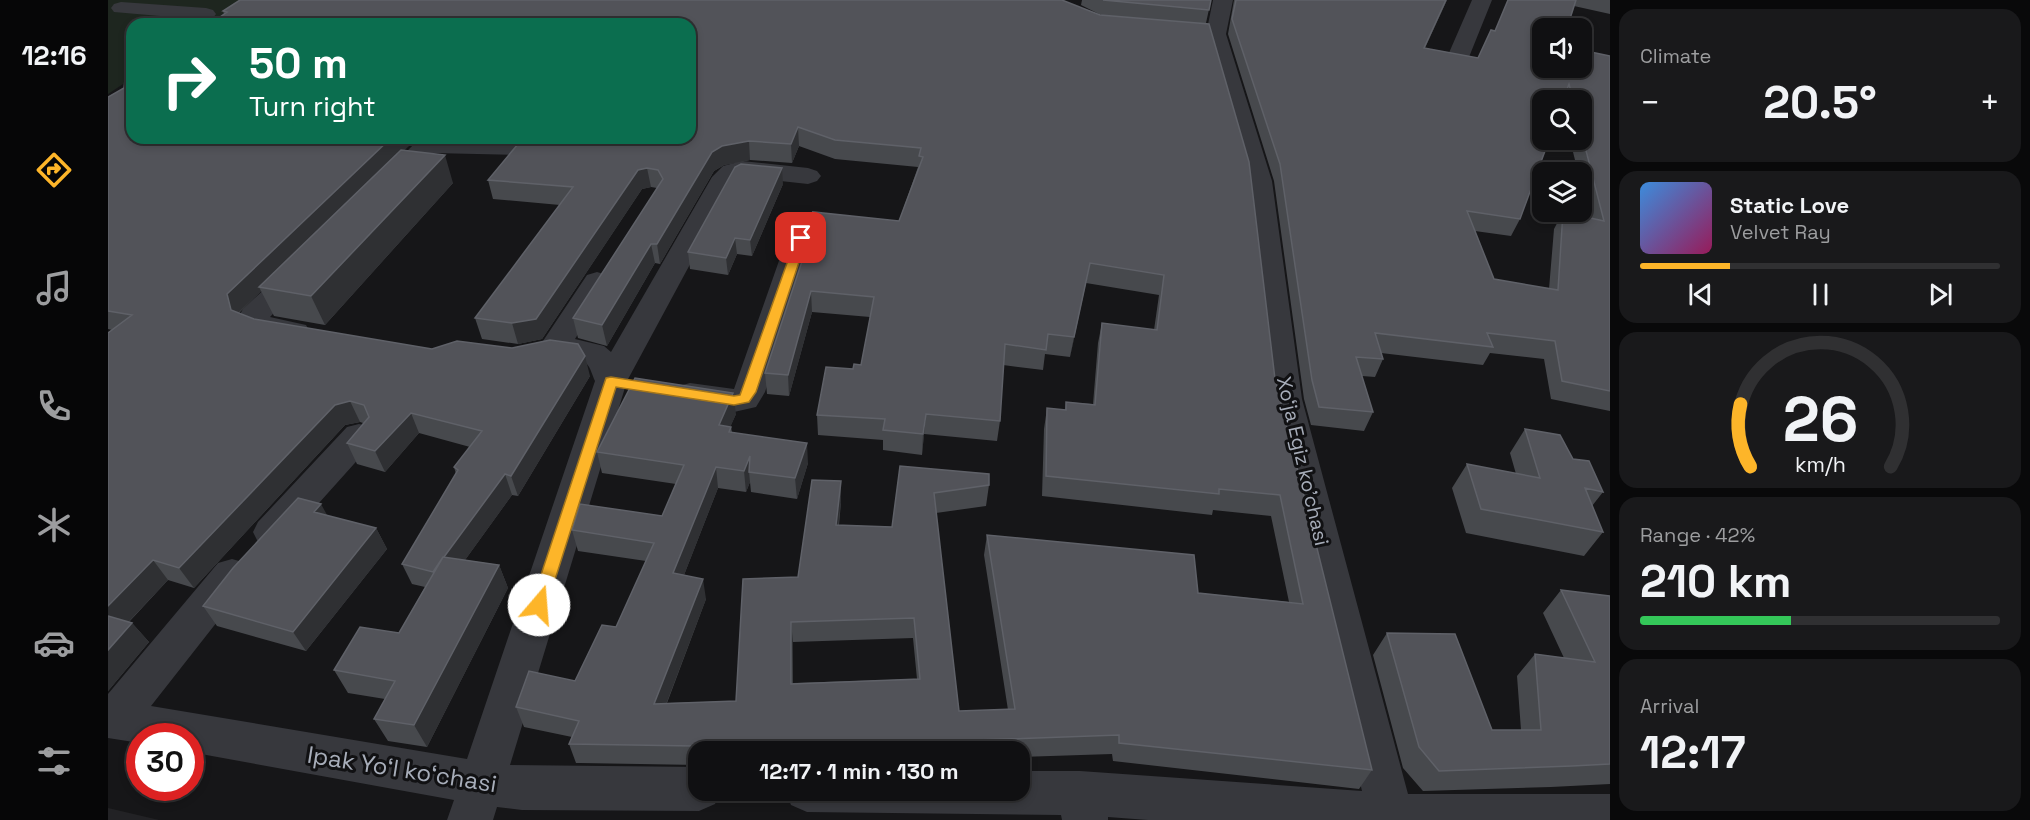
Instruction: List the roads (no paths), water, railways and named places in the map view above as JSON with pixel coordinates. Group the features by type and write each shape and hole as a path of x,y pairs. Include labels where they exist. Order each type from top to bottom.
{"street":[{"name":"Xoʻja Egiz ko'chasi","path":"1223,0 1204,33 1259,181 1286,399 1391,816"},
{"path":"1456,62 1482,0"},
{"path":"121,8 206,14"},
{"path":"373,199 424,148 432,146 519,148 531,144"},
{"path":"555,144 581,147"},
{"path":"476,802 725,177 732,171 742,169 808,176"},
{"path":"518,356 554,348 593,353 600,360 641,386 734,401 744,399 749,392 801,238"},
{"path":"314,257 254,316 255,323 265,327 323,337"},
{"path":"554,348 612,258"},
{"path":"111,719 231,576 359,436"},
{"name":"Ipak Yoʻl koʻchasi","path":"111,719 476,802 522,788 688,789"},
{"path":"985,801 1082,807 1391,816 1610,817"}]}
